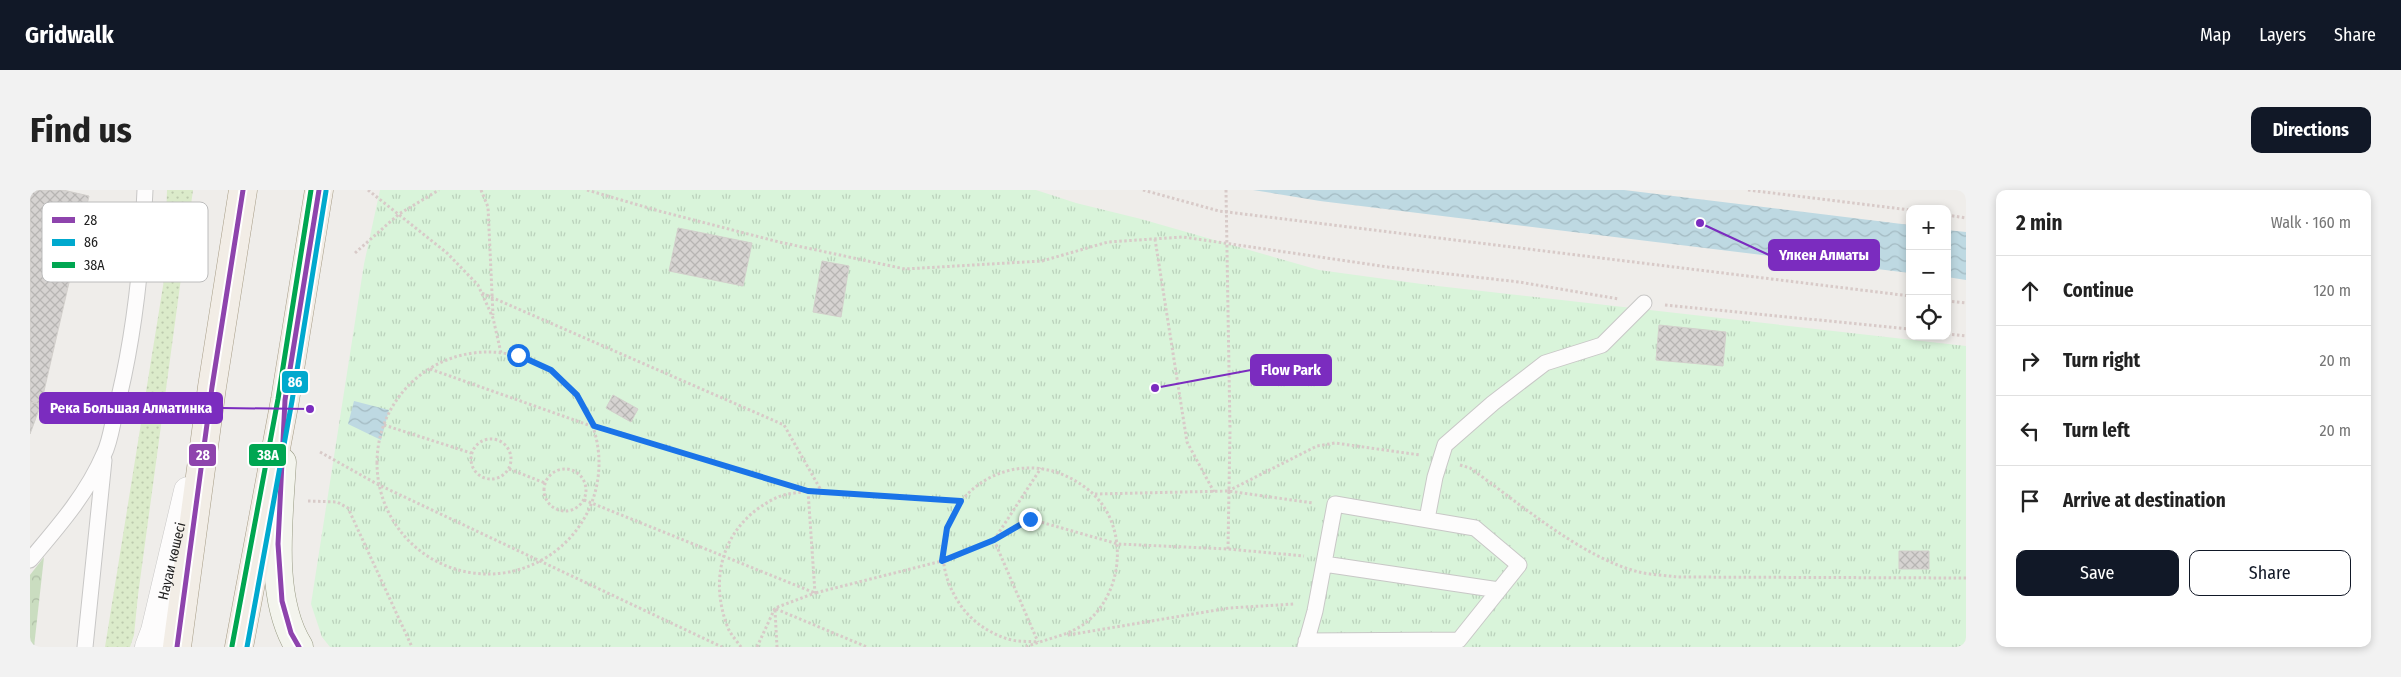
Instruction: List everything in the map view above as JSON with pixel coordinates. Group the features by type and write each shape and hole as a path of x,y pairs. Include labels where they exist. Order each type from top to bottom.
{"main road":[{"path":"177,647 212,387 243,190"},
{"path":"239,647 285,400 319,190"},
{"path":"285,400 278,544 282,601 291,633 299,647"}],"street":[{"name":"Науаи көшесі","path":"149,647 155,631 212,387"}],"lane":[{"path":"84,647 105,453 120,396 130,342 138,282"},
{"path":"1427,518 1445,445 1493,403 1544,363 1602,345 1644,303"},
{"path":"30,560 69,515 105,453"},
{"path":"1335,504 1427,518 1475,528 1519,565 1459,640 1306,644 1315,611 1335,504"},
{"path":"1324,564 1499,590"}],"path":[{"path":"368,190 447,253 478,285 493,318"},
{"path":"355,252 399,214 439,190"},
{"path":"481,190 488,207 493,318 501,353"},
{"path":"587,190 779,242 905,268 1042,261 1108,242 1183,237 1388,267 1519,282 1644,303 1906,329"},
{"path":"1143,190 1219,210 1906,296"},
{"path":"1226,190 1230,430 1228,549"},
{"path":"1748,190 1906,210"},
{"path":"1951,216 1966,218"},
{"path":"1155,239 1187,442 1214,492"},
{"path":"482,293 784,425 823,492"},
{"path":"1951,302 1966,304"},
{"path":"1951,334 1966,336"},
{"path":"482,351 518,355 551,370 577,395 594,426 600,462 591,502 578,530 552,555 519,571 484,575 449,568 416,549 391,520 377,484 378,452 384,425 389,410 413,379 429,369 446,359 482,351"},
{"path":"429,369 594,426 808,491 961,501"},
{"path":"384,425 471,453"},
{"path":"491,438 498,440 508,448 511,462 509,469 499,478 485,479 475,472 472,466 471,453 479,442 491,438"},
{"path":"1228,491 1317,446 1335,443 1441,458 1470,468 1565,536 1607,560 1639,572 1677,577 1966,578"},
{"path":"320,452 377,484 722,647"},
{"path":"994,540 1041,467"},
{"path":"1038,642 1010,640 984,629 963,610 949,586 942,561 947,528 961,501 983,480 1011,468 1041,467 1070,476 1095,494 1110,517 1118,544 1116,572 1106,599 1089,620 1065,635"},
{"path":"509,469 545,483"},
{"path":"560,469 574,470 580,474 586,486 584,500 580,505 568,511 554,508 545,497 545,483 548,477 560,469"},
{"path":"741,647 728,629 719,591 722,555 739,526 756,510 779,496 808,491"},
{"path":"808,491 815,592"},
{"path":"1095,494 1228,491 1314,503"},
{"path":"584,500 815,592"},
{"path":"308,501 338,502 348,508 412,647"},
{"path":"757,647 775,608 815,592 942,561 994,540 1030,519 1118,544 1228,549 1305,556"},
{"path":"994,540 1038,642"},
{"path":"1026,647 1065,635 1229,608 1287,603 1296,604"},
{"path":"775,608 777,647"},
{"path":"775,608 867,647"}],"green space":[{"path":"167,190 193,190 191,202 167,202"},
{"path":"380,190 1036,190 1076,203 1141,219 1319,270 1429,285 1966,346 1966,647 330,647 322,637 311,604 364,264"},
{"path":"164,282 181,282 134,635 130,647 105,647"},
{"path":"44,557 34,647 30,647 30,575"}],"water":[{"path":"1253,190 1624,190 1906,225 1906,273 1320,201"},
{"path":"1951,230 1966,232 1966,280 1951,278"},
{"path":"354,401 389,410 381,440 348,424"}],"building":[{"path":"32,190 63,190 89,196 88,202 42,202 42,282 69,282 41,404 30,402 30,198"},
{"path":"678,228 752,243 743,286 669,271"},
{"path":"822,261 849,266 841,317 813,312"},
{"path":"1659,325 1726,332 1723,366 1656,360"},
{"path":"613,395 638,409 631,422 606,408"},
{"path":"30,402 41,404 30,434"},
{"path":"1899,551 1929,551 1929,569 1899,569"}],"transit line":[{"name":"28","path":"177,647 212,387 243,190"},
{"name":"38А","path":"232,646 278,399 311,190"},
{"name":"28","path":"299,647 291,633 282,601 278,544 285,400 319,190"},
{"name":"86","path":"247,647 292,401 326,191"}],"place":[{"name":"Үлкен Алматы","path":"1700,223"},
{"name":"Flow Park","path":"1155,388"},
{"name":"Река Большая Алматинка","path":"310,409"}],"route":[{"path":"518,355 551,370 577,395 594,426 808,491 961,501 947,528 942,561 994,540 1030,519"}]}
